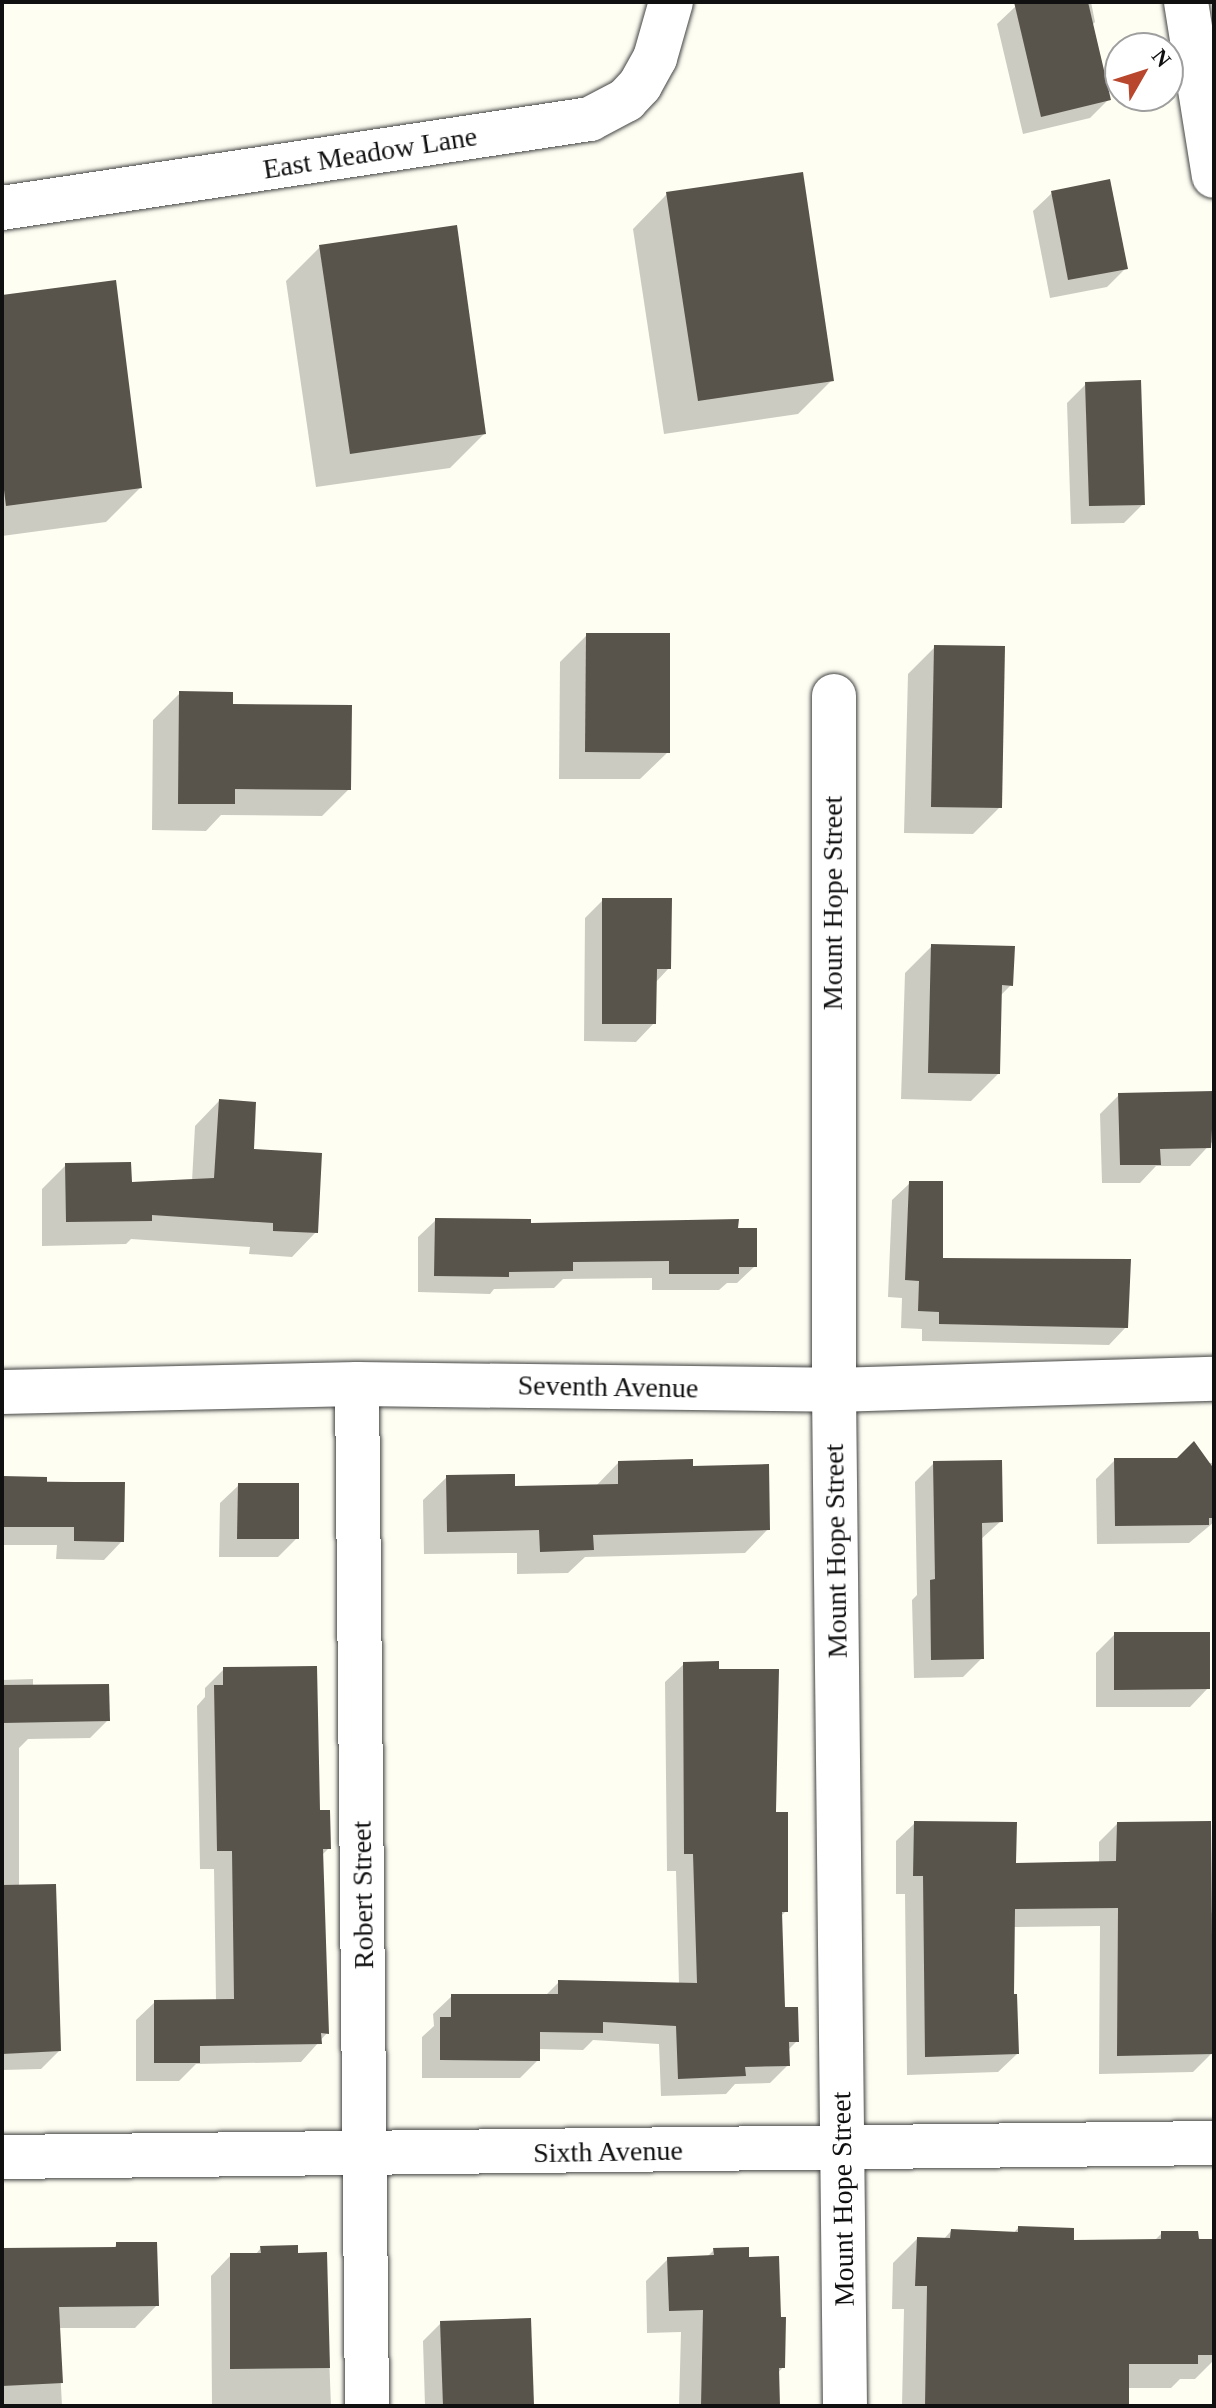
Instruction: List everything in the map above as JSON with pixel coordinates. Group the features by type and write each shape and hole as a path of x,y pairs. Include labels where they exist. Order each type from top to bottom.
{"street":[{"name":"East Meadow Lane","path":"2,208 590,119 626,100 640,85 655,58 671,2"},
{"path":"1186,2 1214,176"},
{"name":"Mount Hope Street","path":"834,696 834,1390 845,2406"},
{"name":"Seventh Avenue","path":"2,1392 357,1384 834,1390 1214,1379"},
{"name":"Robert Street","path":"357,1384 367,2406"},
{"name":"Sixth Avenue","path":"2,2157 366,2156 1214,2143"}],"building":[{"path":"1014,2 1088,2 1104,70 1104,102 1041,117"},
{"path":"803,172 834,381 698,401 666,192"},
{"path":"1110,179 1128,269 1068,280 1051,191"},
{"path":"457,225 486,434 350,454 319,245"},
{"path":"116,280 142,488 6,506 2,474 2,295"},
{"path":"1141,380 1145,505 1089,506 1085,382"},
{"path":"586,633 670,633 670,753 585,752"},
{"path":"934,645 1005,646 1002,808 931,807"},
{"path":"179,691 233,692 233,704 352,705 351,790 235,789 235,804 178,804"},
{"path":"602,898 672,898 671,969 657,969 656,1024 602,1024"},
{"path":"931,944 1015,946 1013,986 1002,985 1000,1074 928,1073"},
{"path":"1214,1091 1211,1148 1160,1149 1161,1165 1120,1165 1118,1093"},
{"path":"219,1099 256,1102 254,1149 322,1153 318,1233 273,1231 273,1223 152,1215 152,1221 66,1222 65,1163 131,1162 132,1182 214,1178"},
{"path":"909,1181 943,1181 943,1258 1131,1259 1128,1328 939,1324 939,1312 918,1311 919,1281 905,1280"},
{"path":"435,1218 531,1219 531,1223 739,1219 738,1228 757,1228 757,1267 739,1267 739,1274 669,1274 669,1261 573,1262 573,1271 509,1272 509,1277 434,1276"},
{"path":"1194,1441 1214,1469 1214,1518 1209,1518 1209,1525 1115,1526 1114,1458 1177,1458"},
{"path":"693,1459 693,1466 769,1464 770,1530 593,1535 594,1550 540,1552 539,1530 447,1532 446,1475 515,1474 515,1486 618,1484 618,1461"},
{"path":"1002,1460 1003,1522 982,1523 984,1659 931,1660 930,1580 935,1579 933,1461"},
{"path":"2,1476 47,1477 47,1482 125,1482 124,1542 74,1541 74,1527 2,1527"},
{"path":"238,1483 299,1483 299,1539 237,1539"},
{"path":"1114,1632 1210,1632 1210,1689 1114,1690"},
{"path":"719,1661 719,1669 779,1669 776,1812 788,1812 788,1912 782,1912 785,2007 798,2007 799,2042 789,2042 790,2066 745,2067 746,2076 678,2079 676,2026 603,2022 603,2033 540,2032 540,2061 440,2060 440,2017 451,2017 451,1994 558,1994 558,1980 697,1983 693,1854 684,1854 683,1662"},
{"path":"317,1666 320,1810 330,1810 331,1849 323,1849 329,2034 321,2033 322,2044 200,2046 200,2063 154,2063 154,2000 234,1999 232,1851 217,1851 214,1685 223,1685 223,1667"},
{"path":"109,1684 110,1721 2,1723 2,1685"},
{"path":"914,1821 1017,1822 1016,1863 1116,1861 1117,1822 1211,1821 1213,2054 1117,2056 1118,1908 1015,1909 1014,1994 1017,1994 1019,2054 925,2057 923,1876 913,1876"},
{"path":"56,1884 61,2051 2,2054 2,1885"},
{"path":"1018,2226 1074,2228 1074,2240 1161,2239 1161,2231 1198,2231 1199,2239 1214,2239 1214,2355 1198,2355 1198,2364 1129,2364 1129,2406 925,2406 927,2286 915,2286 917,2237 950,2238 951,2229 1018,2232"},
{"path":"116,2242 157,2242 159,2306 59,2307 63,2383 2,2386 2,2248 116,2247"},
{"path":"298,2245 298,2253 327,2252 330,2368 230,2369 230,2253 261,2253 260,2246"},
{"path":"749,2247 749,2257 779,2256 781,2317 786,2317 785,2368 779,2368 780,2406 701,2406 703,2310 669,2311 667,2257 714,2255 713,2248"},
{"path":"531,2318 534,2405 443,2406 440,2321"}]}
